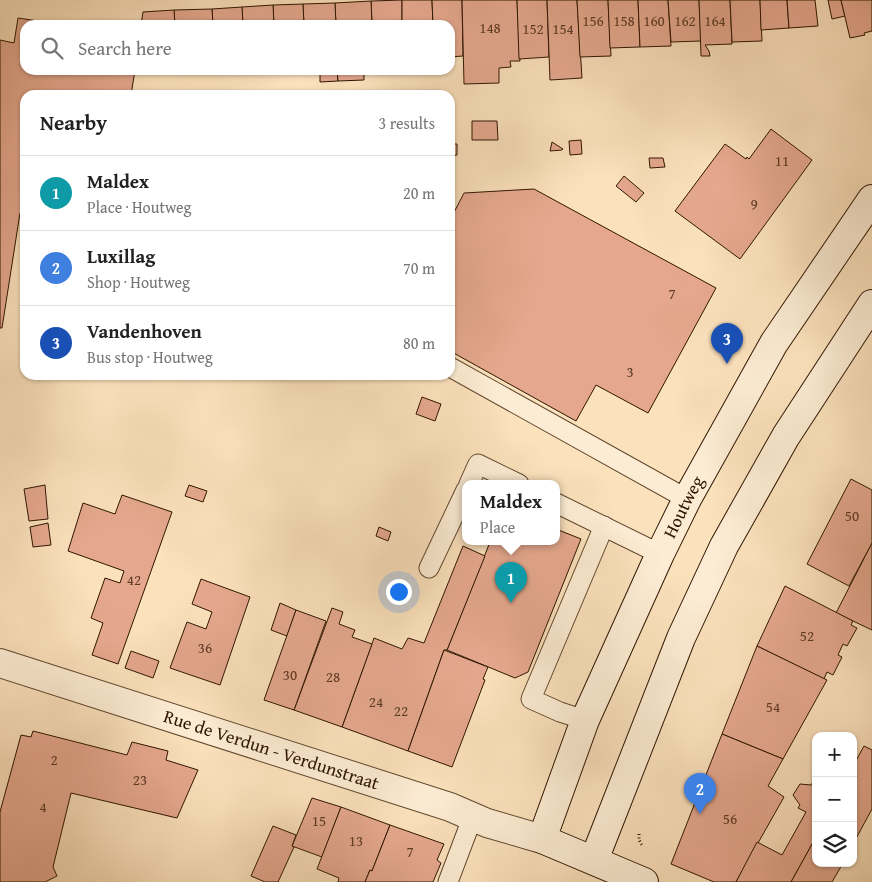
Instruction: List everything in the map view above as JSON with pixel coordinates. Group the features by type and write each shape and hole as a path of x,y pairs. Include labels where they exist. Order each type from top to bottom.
{"main road":[{"name":"Houtweg","path":"542,839 585,720 660,554 688,499 774,343 872,199"},
{"path":"594,860 681,638 724,546 786,436 872,304"},
{"name":"Rue de Verdun - Verdunstraat","path":"0,665 414,796 473,816 487,823 542,839 644,882"}],"lane":[{"path":"455,370 688,499"},
{"path":"471,480 478,464 511,480"},
{"path":"429,568 462,498"},
{"path":"560,505 660,554"},
{"path":"585,720 560,712 531,699 604,526"},
{"path":"448,882 473,816"}],"building":[{"path":"402,0 402,20 372,20 371,1"},
{"path":"402,0 432,0 433,20 402,20"},
{"path":"432,0 462,0 463,56 455,57 455,20 433,20"},
{"path":"462,0 517,0 520,61 510,61 511,67 499,68 499,83 464,84"},
{"path":"517,0 547,0 549,57 519,59"},
{"path":"547,0 577,0 582,78 550,80"},
{"path":"577,0 608,0 611,56 580,57"},
{"path":"608,0 638,0 640,47 610,48"},
{"path":"638,0 668,0 671,46 640,47"},
{"path":"668,0 699,0 701,41 671,42"},
{"path":"699,0 730,0 732,44 705,45 710,56 701,56"},
{"path":"730,0 760,0 762,41 732,42"},
{"path":"760,0 787,0 789,28 761,30"},
{"path":"787,0 815,0 818,26 789,28"},
{"path":"828,0 841,0 845,16 832,19"},
{"path":"841,0 872,0 872,31 864,33 865,35 850,38"},
{"path":"371,1 372,20 336,20 335,3"},
{"path":"335,3 336,20 304,20 303,4"},
{"path":"303,4 304,20 274,20 273,5"},
{"path":"273,5 274,20 243,20 242,7"},
{"path":"242,7 243,20 213,20 212,9"},
{"path":"212,9 213,20 175,20 174,10"},
{"path":"174,10 175,20 142,20 143,12"},
{"path":"18,18 31,20 20,20 20,75 134,75 132,90 20,90 20,213 2,328 0,328 0,40 14,43"},
{"path":"320,75 337,75 338,81 320,82"},
{"path":"337,75 364,75 364,80 338,81"},
{"path":"472,121 497,121 498,140 472,140"},
{"path":"771,129 812,160 740,259 675,211 725,144 746,159 747,157 749,159"},
{"path":"581,140 582,154 570,155 569,141"},
{"path":"552,142 563,149 550,151"},
{"path":"455,144 457,144 457,155 455,155"},
{"path":"649,158 663,158 665,167 650,168"},
{"path":"624,176 644,193 636,202 616,186"},
{"path":"534,189 716,288 648,413 596,385 576,421 455,354 455,210 464,193"},
{"path":"422,397 441,404 435,421 416,414"},
{"path":"851,479 872,490 872,543 849,586 807,564"},
{"path":"45,485 48,519 29,521 24,489"},
{"path":"189,485 207,491 203,502 185,496"},
{"path":"122,495 172,512 118,664 92,655 103,623 91,618 105,578 120,583 124,571 68,551 83,503 115,514"},
{"path":"48,523 51,545 33,547 30,527"},
{"path":"379,527 391,532 388,541 376,536"},
{"path":"560,531 581,539 528,672 515,678 447,650 489,545 560,545"},
{"path":"872,543 872,630 836,613"},
{"path":"463,546 485,556 447,650 444,650 408,751 342,727 374,638 402,649 408,638 424,643"},
{"path":"201,579 250,597 220,685 170,668 187,622 206,629 212,612 192,604"},
{"path":"785,586 853,621 851,625 857,628 847,646 843,644 838,655 842,657 833,675 827,672 824,679 757,646"},
{"path":"280,603 296,610 287,636 271,630"},
{"path":"332,608 343,612 339,624 355,630 352,637 372,644 342,727 294,710"},
{"path":"296,610 326,621 294,710 264,700"},
{"path":"757,646 827,680 783,759 722,734"},
{"path":"444,650 488,667 483,679 485,680 452,767 408,751"},
{"path":"131,651 159,661 153,678 125,668"},
{"path":"33,731 127,755 132,742 168,751 166,760 198,770 177,818 71,793 53,867 57,876 45,882 0,882 0,812 21,735 31,737"},
{"path":"722,734 783,759 768,786 784,797 736,882 714,882 671,864"},
{"path":"864,746 872,750 872,809 857,837 857,777 857,759"},
{"path":"800,784 812,784 812,844 791,882 736,882 757,842 782,855 806,812 798,808 800,805 793,795"},
{"path":"312,798 341,807 322,857 292,846"},
{"path":"341,807 390,825 372,871 370,870 365,882 338,882 339,878 317,869"},
{"path":"390,825 444,844 437,860 441,863 433,882 365,882 370,870 372,871"},
{"path":"273,826 296,835 292,846 294,847 278,882 265,882 251,876"},
{"path":"812,844 812,867 841,867 832,882 791,882"}],"place":[{"name":"Vandenhoven","path":"727,364"},
{"name":"Maldex","path":"511,603"},
{"name":"Luxillag","path":"700,814"}]}
